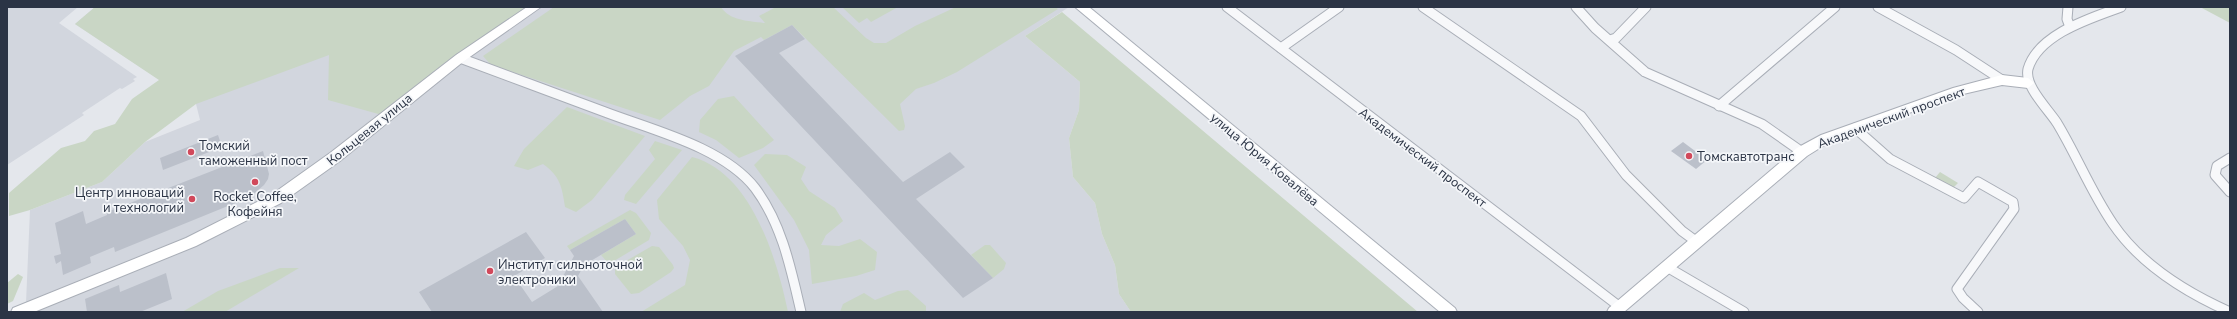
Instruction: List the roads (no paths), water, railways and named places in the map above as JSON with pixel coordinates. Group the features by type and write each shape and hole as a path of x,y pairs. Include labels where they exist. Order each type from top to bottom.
{"street":[{"name":"Кольцевая улица","path":"18,312 191,242 276,199 335,157 460,58 535,7"},
{"name":"улица Юрия Ковалёва","path":"1081,7 1450,312"},
{"name":"Академический проспект","path":"1227,7 1617,309 1802,152 1826,138 1958,92 2002,80 2028,83"},
{"path":"1281,48 1339,7"},
{"path":"1423,7 1580,116 1626,175 1682,231 1697,242"},
{"path":"1576,7 1645,72 1762,124 1802,152"},
{"path":"1610,40 1616,38 1646,7"},
{"path":"1719,106 1835,7"},
{"path":"1878,7 1949,46 2002,80"},
{"path":"2068,7 2067,23 2070,27"},
{"path":"2120,7 2070,27 2043,46 2029,68 2028,83 2053,116 2080,169 2124,239 2165,275 2196,295 2230,312"},
{"path":"460,58 693,144 716,155 741,173 759,195 778,228 801,312"},
{"path":"1855,128 1890,159 1964,198 1978,182 2013,202 2014,210 1960,281 1957,289 1963,298 1978,312"},
{"path":"2230,158 2217,166 2215,175 2222,185 2230,192"},
{"path":"1667,267 1744,312"}],"place":[{"name":"Томский таможенный пост","path":"191,152"},
{"name":"Томскавтотранс","path":"1689,156"},
{"name":"Rocket Coffee, Кофейня","path":"255,182"},
{"name":"Центр инноваций и технологий","path":"192,199"},
{"name":"Институт сильноточной электроники","path":"490,271"}]}
